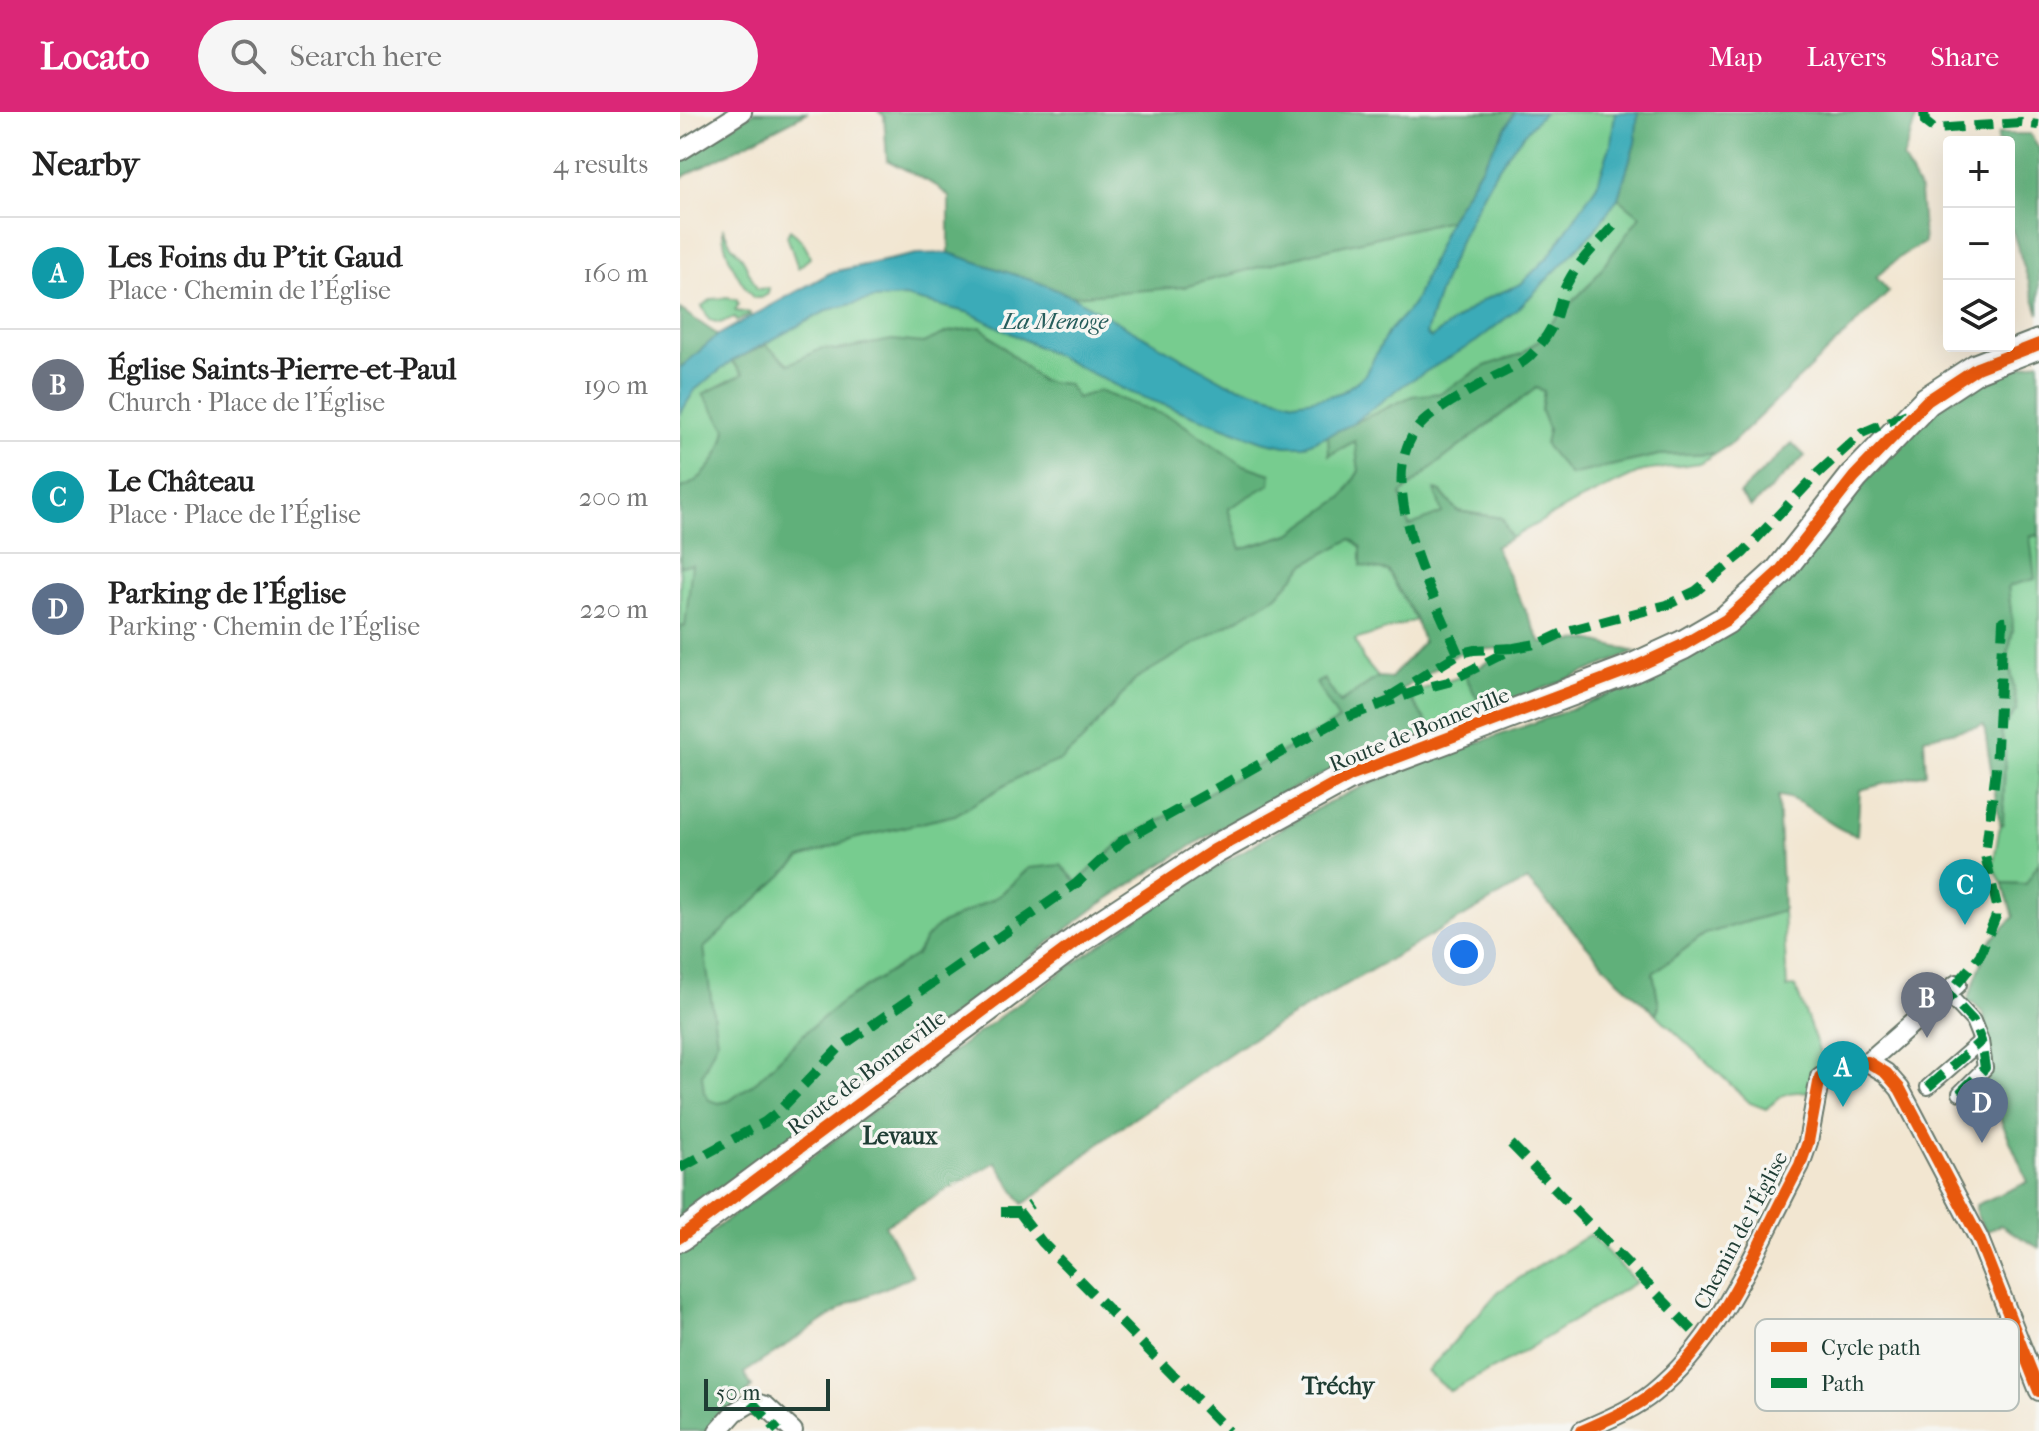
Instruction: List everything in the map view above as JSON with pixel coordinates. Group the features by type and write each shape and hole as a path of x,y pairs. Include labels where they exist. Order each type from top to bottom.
{"main road":[{"name":"Route de Bonneville","path":"680,1237 1059,953 1214,850 1350,775 1646,663 1726,620 1780,571 1854,477 1927,401 1977,368 2039,344"}],"street":[{"path":"680,151 742,112"},
{"path":"1960,1093 1985,1068 1981,1041 1973,1021 1952,988 1868,1062 1886,1073 1900,1089 1979,1239 2011,1319"},
{"path":"1928,1087 1981,1041"},
{"name":"Chemin de l'Église","path":"1582,1431 1653,1393 1701,1339 1731,1297 1800,1165 1808,1142 1820,1077 1837,1066 1868,1062"},
{"path":"2019,1340 2039,1391"},
{"path":"718,1431 735,1412 752,1402 766,1406 793,1431"}],"green space":[{"path":"754,112 808,112 680,178 680,161"},
{"path":"879,112 1515,112 1449,220 1184,287 1071,296 949,253 949,197 937,186 887,160 884,116"},
{"path":"1279,112 1895,112 1547,327 1539,340 1521,354 1485,366 1441,393 1359,471 1343,497 1361,547 1388,571 1416,620 1355,640 1363,659 1378,677 1339,703 1324,679 1339,720 1122,841 1077,883 1029,868 999,896 938,926 916,955 843,1002 693,1149 695,1019 706,911 1289,534 1241,549 1228,509 680,820 680,358 832,272 917,254 963,254"},
{"path":"1638,112 1918,112 1903,159 1920,191 1924,243 1901,256 1876,277 1889,292 1732,443 1716,453 1659,455 1570,475 1545,445 1548,429 1541,411 1544,391 1536,388 1401,494 1409,526 1442,513 1435,490 1441,492 1457,511 1502,518 1511,538 1495,547 1541,643 1589,640 1636,652 1484,712 1465,675 1512,648 1458,654 1383,702 1408,694 1433,732 1364,756 1295,788 1228,824 1131,884 680,1221 680,626 685,626 692,564 680,566 680,489 704,473 721,448 726,429 703,394 743,374 732,361 766,345 789,364 823,348 837,350 892,340 923,343 948,332 981,327 1041,381 1067,384 1077,398 1098,391 1175,419 1241,464 1271,474 1270,484 1228,509 1241,549 1290,534 1343,497 1359,471 1355,441 1329,455 1328,435 1412,396 1441,393 1485,366 1521,354 1539,340 1547,327 1591,283 1640,216 1618,198 1635,143","holes":["1351,539 1361,547 1361,566 1388,571 1416,620 1423,642 1391,678 1378,677 1340,703 1324,679 1316,683 1339,720 1122,841 1077,882 1061,865 1029,868 999,896 938,926 916,955 842,1002 807,1031 758,1080 729,1101 719,1103 709,1100 704,1092 702,1075 717,1041 704,948 801,858 853,839 955,815 1021,776 1061,760 1083,740 1137,678 1277,596 1305,564"]},
{"path":"2030,134 2039,149 2039,314 2015,239 2015,136 1998,136"},
{"path":"723,228 731,245 742,257 757,289 769,288 768,294 753,298 748,291 728,256"},
{"path":"790,230 803,242 810,258 798,268 787,236"},
{"path":"712,299 737,300 735,311 750,315 720,323 709,320 702,306"},
{"path":"680,309 718,335 680,368"},
{"path":"2039,361 2039,535 2030,536 2035,579 2008,586 2013,630 2008,653 2017,709 2001,730 2005,753 2003,824 2000,825 1984,725 1924,738 1926,773 1860,790 1857,835 1836,827 1798,802 1778,796 1783,911 1705,934 1653,973 1659,1006 1656,1014 1618,980 1527,880 1247,1042 1111,1134 1023,1204 996,1162 885,1225 913,1276 850,1303 744,1373 752,1387 710,1431 680,1431 680,1255 1087,954 1263,839 1382,778 1572,709 1666,670 1699,652 1753,613 1801,568 1857,493 1907,434 1941,407 1978,384"},
{"path":"1536,388 1544,390 1541,411 1570,475 1659,455 1716,453 1700,463 1643,471 1576,502 1511,538 1502,518 1457,511 1436,490 1443,513 1409,527 1401,494"},
{"path":"1792,443 1805,456 1751,507 1739,494"},
{"path":"2039,535 2039,862 2026,884 2002,883 1993,866 2000,825 2003,824 2005,753 2001,730 2017,709 2008,653 2013,630 2008,585 2030,536"},
{"path":"1465,675 1484,712 1433,732 1408,694"},
{"path":"2039,862 2039,1248 2000,1225 1986,1232 1976,1214 1976,1205 2028,1182 1984,1082 1989,1070 1984,1014 1974,1004 1967,1002 1989,942 2014,917 2002,883 2026,884"},
{"path":"1783,911 1787,988 1795,986 1824,1063 1816,1071 1807,1093 1789,1093 1766,1109 1750,1103 1656,1014 1659,1006 1653,973 1705,934"},
{"path":"1590,1234 1636,1282 1510,1360 1450,1391 1427,1372 1499,1291"}],"water":[{"name":"La Menoge","path":"1515,112 1544,112 1509,153 1471,216 1438,295 1426,334 1431,338 1483,300 1521,284 1549,256 1597,185 1611,144 1615,112 1638,112 1635,143 1618,198 1594,231 1520,307 1477,341 1405,384 1350,425 1304,446 1262,441 1129,392 970,313 905,297 873,299 828,310 732,361 695,390 680,414 680,368 718,335 832,272 917,254 949,253 1040,283 1071,296 1227,383 1295,402 1342,392 1364,376 1388,332 1413,305 1449,220"}],"marked path":[{"path":"1924,112 1925,122 1934,129 2021,123 2039,125"},
{"path":"1458,654 1410,532 1403,498 1402,466 1411,438 1437,411 1520,364 1533,353 1551,328 1573,274 1618,221"},
{"path":"1514,648 1541,643 1567,631 1667,605 1696,591 1743,553 1818,473 1862,433 1912,412"},
{"path":"1957,984 1980,955 1996,916 1997,906 1985,855 1996,769 2003,621 2012,620"},
{"path":"680,1168 765,1122 839,1048 1077,883 1122,841 1339,720 1448,682 1514,648 1458,654 1378,704"},
{"path":"1928,1087 1981,1041 1973,1021 1947,993"},
{"path":"1960,1093 1985,1068 1981,1041"},
{"path":"1511,1144 1701,1339"},
{"path":"1001,1212 1019,1212 1031,1204"},
{"path":"1019,1212 1042,1242 1228,1431"},
{"path":"752,1402 778,1431"}],"cycle path":[{"path":"680,1237 1082,937 1214,850 1350,775 1631,669 1683,645 1726,620 1780,571 1854,477 1927,401 1977,368 2039,344"},
{"path":"1582,1431 1619,1414 1653,1393 1678,1370 1720,1316 1800,1165 1808,1142 1820,1077 1837,1066 1868,1062 1886,1073 1900,1089 1979,1239 2011,1319"},
{"path":"2019,1340 2039,1391"}],"place":[{"name":"Le Château","path":"1965,925"},
{"name":"Église Saints-Pierre-et-Paul","path":"1927,1038"},
{"name":"Les Foins du P'tit Gaud","path":"1843,1107"},
{"name":"Parking de l'Église","path":"1982,1143"}],"district":[{"name":"Levaux","path":"900,1136"},
{"name":"Tréchy","path":"1338,1386"}]}
